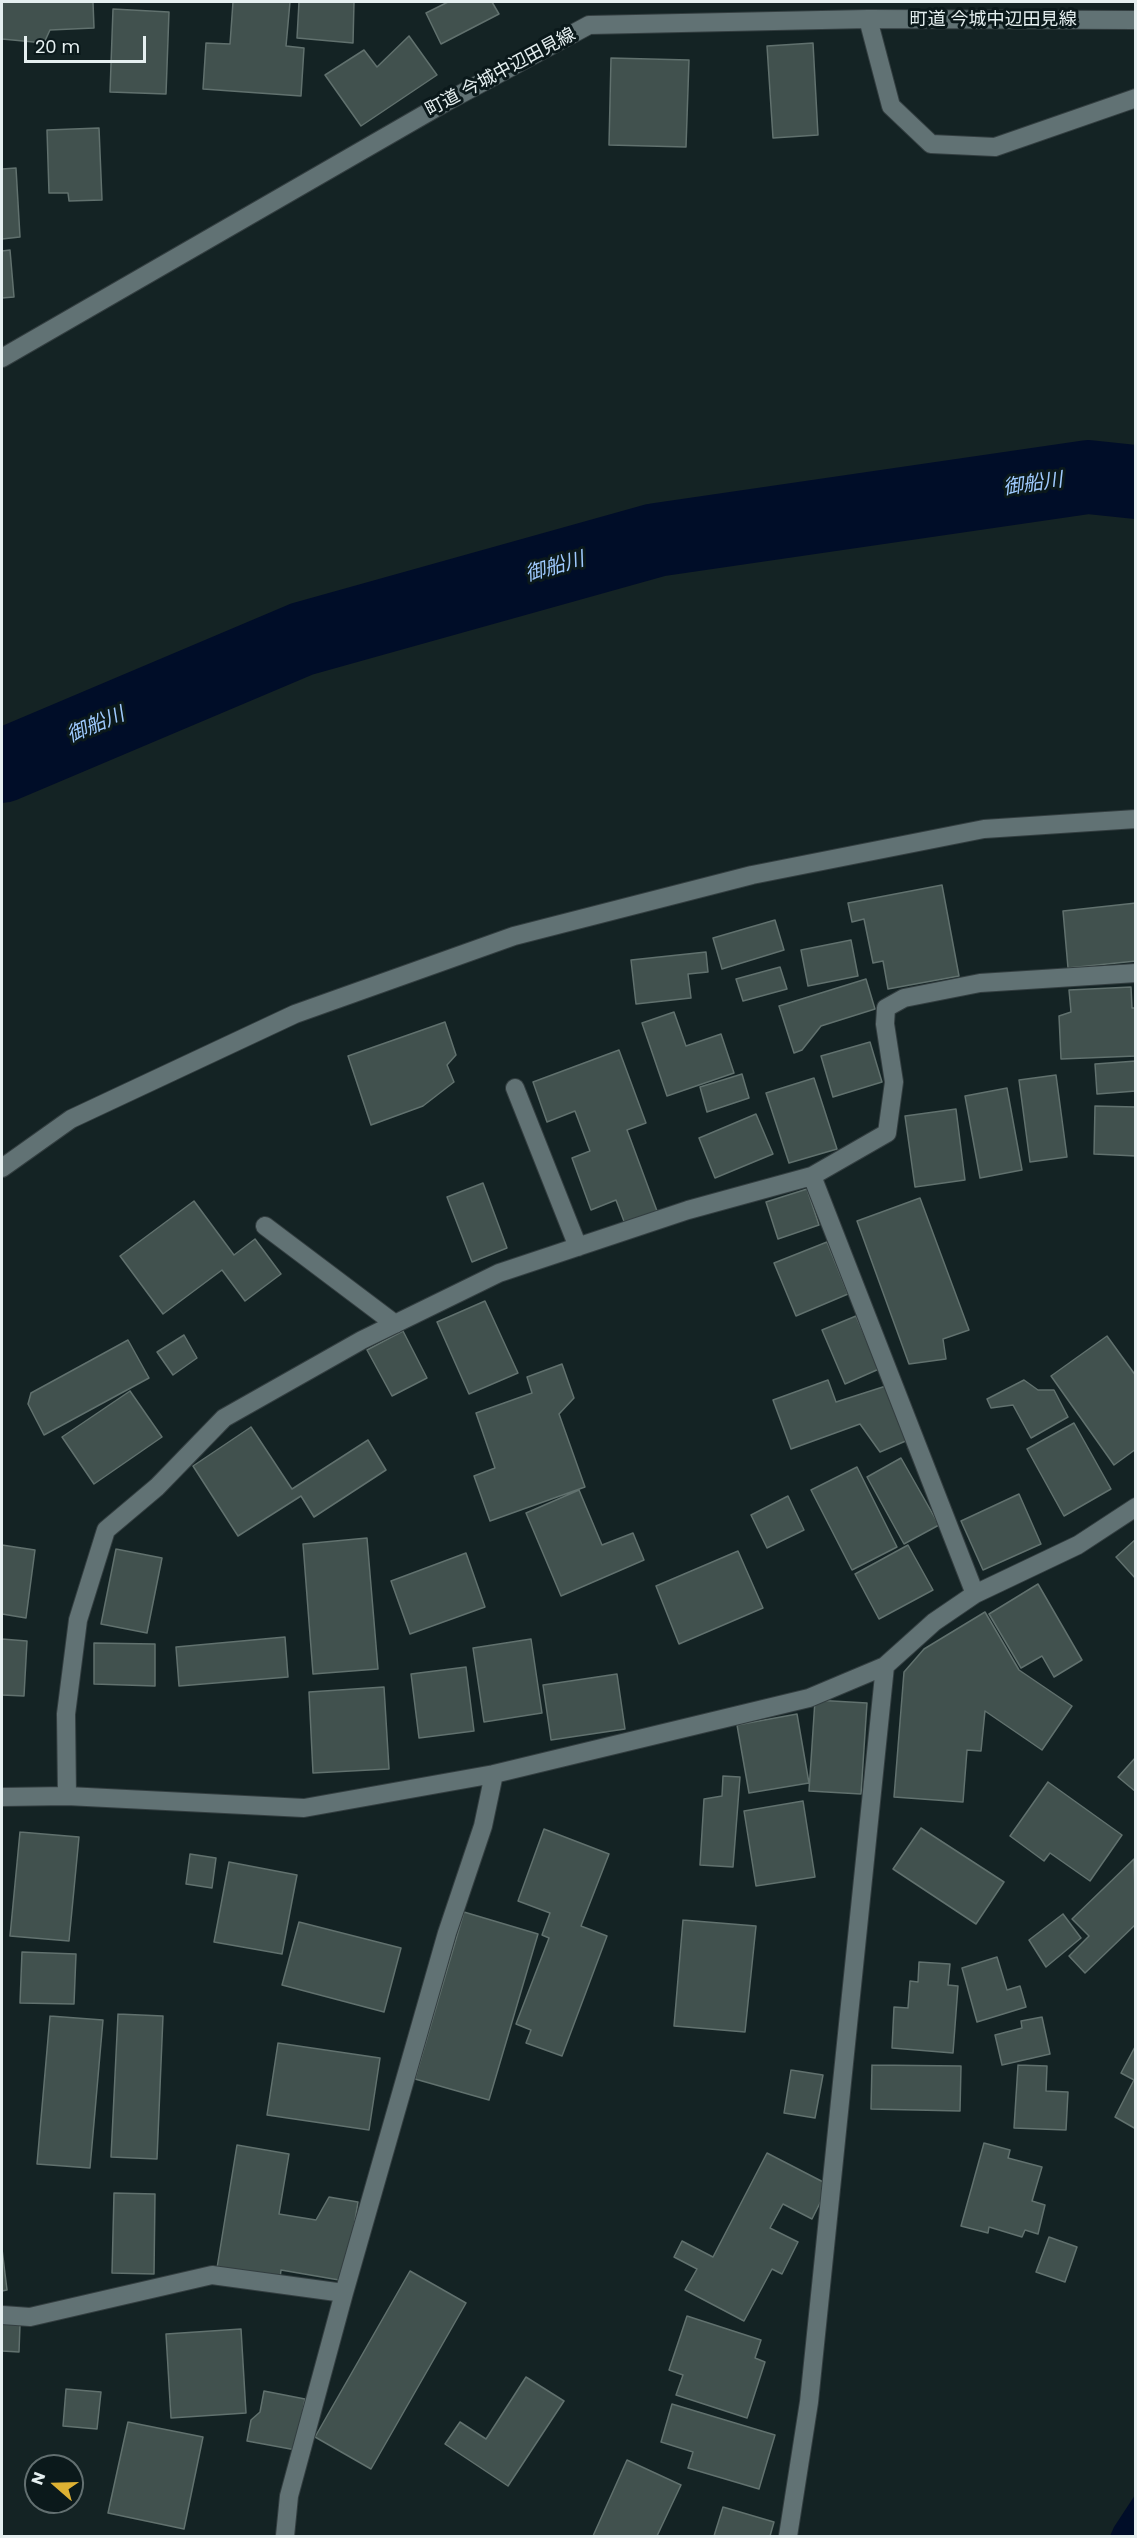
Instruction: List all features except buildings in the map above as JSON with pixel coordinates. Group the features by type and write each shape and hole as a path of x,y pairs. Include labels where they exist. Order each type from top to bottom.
{"street":[{"name":"町道 今城中辺田見線","path":"2,358 446,102 589,25 868,20 1136,20"},
{"path":"868,20 891,106 931,144 995,147 1136,98"},
{"path":"2,1168 71,1119 295,1014 514,936 752,875 984,829 1136,819"},
{"path":"67,1796 66,1714 78,1620 106,1530 157,1487 224,1418 395,1324 499,1273 688,1210 812,1176 887,1133 894,1082 885,1024 886,1008 904,998 980,983 1136,973"},
{"path":"515,1088 578,1247"},
{"path":"812,1176 975,1594"},
{"path":"265,1226 395,1324"},
{"path":"2,1797 67,1796 304,1808 494,1774 809,1698 885,1666 934,1622 975,1594 1077,1545 1136,1507"},
{"path":"788,2536 809,2402 885,1666"},
{"path":"285,2536 289,2496 344,2293 447,1933 483,1826 494,1774"},
{"path":"2,2315 30,2317 212,2275 344,2293"}],"water":[{"path":"1135,2495 1135,2536 1110,2536 1114,2527"}],"waterway":[{"name":"御船川","path":"2,766 302,639 656,540 1088,477 1136,482"}]}
